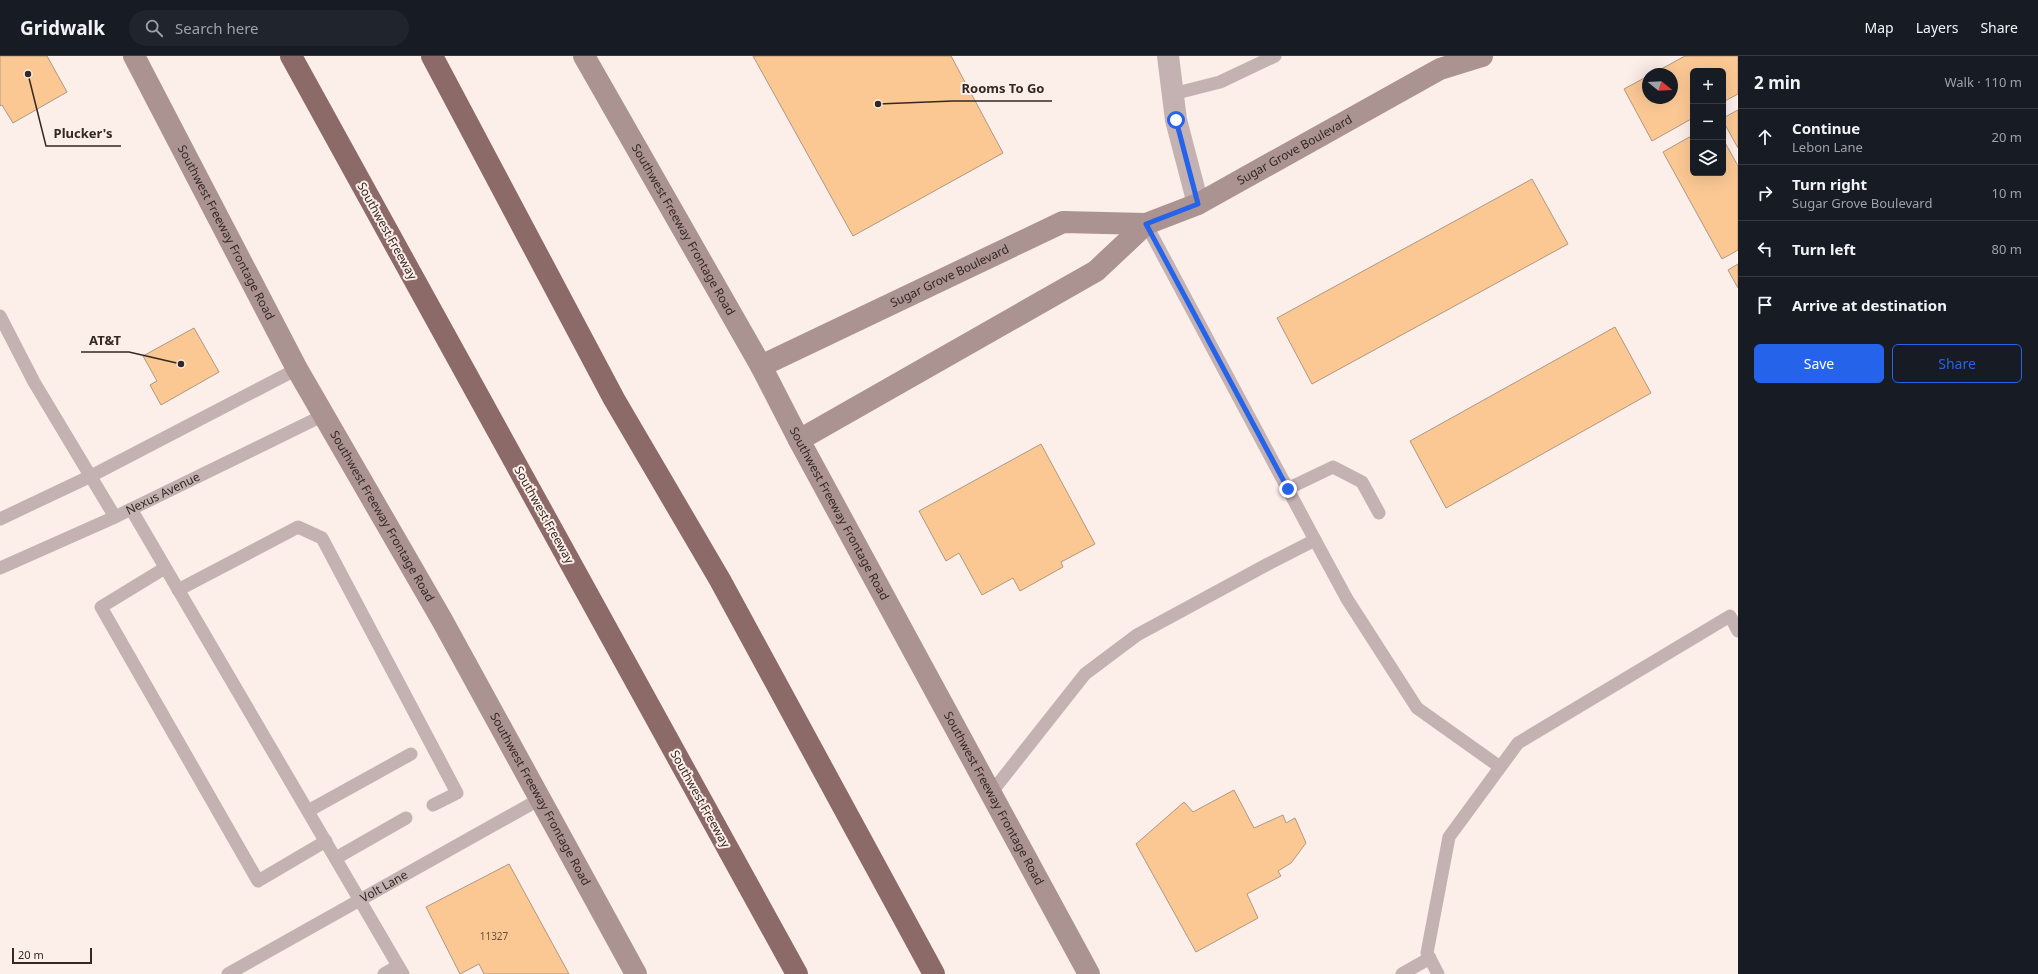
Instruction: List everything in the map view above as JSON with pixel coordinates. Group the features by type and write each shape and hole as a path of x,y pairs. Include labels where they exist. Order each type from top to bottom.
{"highway":[{"name":"Southwest Freeway","path":"291,56 796,974"},
{"path":"432,56 614,399 720,580 934,974"}],"main road":[{"name":"Southwest Freeway Frontage Road","path":"134,56 297,370 442,620 636,974"},
{"name":"Southwest Freeway Frontage Road","path":"584,56 761,366 799,440 1089,974"},
{"name":"Sugar Grove Boulevard","path":"799,440 1096,271 1146,224 1198,204 1446,62 1482,56"},
{"name":"Sugar Grove Boulevard","path":"761,366 1063,222 1146,224"}],"street":[{"path":"1168,56 1176,120 1198,204"}],"lane":[{"path":"1173,94 1220,82 1248,62 1275,56"},
{"path":"1146,224 1347,599 1417,708 1500,767"},
{"path":"0,316 34,382 116,518"},
{"path":"0,519 90,476 297,370"},
{"name":"Nexus Avenue","path":"0,568 116,518 324,415"},
{"path":"1288,489 1333,466 1362,482 1379,513"},
{"path":"131,510 401,970 384,974"},
{"path":"178,590 298,527 322,538 457,793 433,805"},
{"path":"990,793 1085,674 1137,635 1315,540"},
{"path":"166,568 101,607 258,881 326,841"},
{"path":"1438,974 1427,953 1449,837 1518,743 1734,613 1738,632"},
{"path":"308,811 411,754"},
{"name":"Volt Lane","path":"228,974 540,799"},
{"path":"336,858 406,818"},
{"path":"1402,974 1430,958"}],"building":[{"path":"0,56 47,56 67,92 13,123 2,105 0,106"},
{"path":"753,56 951,56 1003,153 853,236"},
{"path":"1685,56 1738,56 1738,94 1726,100 1726,68 1690,68 1690,120 1652,141 1624,89 1642,79 1642,104 1678,104 1678,68 1663,68"},
{"path":"1738,110 1738,148 1726,126 1726,116"},
{"path":"1690,137 1690,176 1726,176 1726,144 1738,166 1738,250 1722,259 1663,152"},
{"path":"1532,179 1568,244 1312,384 1277,318"},
{"path":"1738,264 1738,288 1728,270"},
{"path":"1615,327 1651,393 1446,508 1410,441"},
{"path":"194,328 219,372 161,405 150,385 157,381 143,356"},
{"path":"1041,444 1095,544 1061,562 1063,567 1020,591 1013,578 982,595 959,553 946,561 919,511"},
{"path":"1234,790 1254,828 1283,815 1286,823 1295,818 1306,843 1291,863 1278,871 1281,876 1247,894 1258,918 1196,952 1136,844 1184,802 1193,812"},
{"path":"509,864 569,974 484,974 479,964 460,974 426,907"}],"place":[{"name":"Plucker's","path":"28,74"},
{"name":"Rooms To Go","path":"878,104"},
{"name":"AT&T","path":"181,364"}],"route":[{"path":"1176,120 1198,204 1146,224 1288,489"}]}
